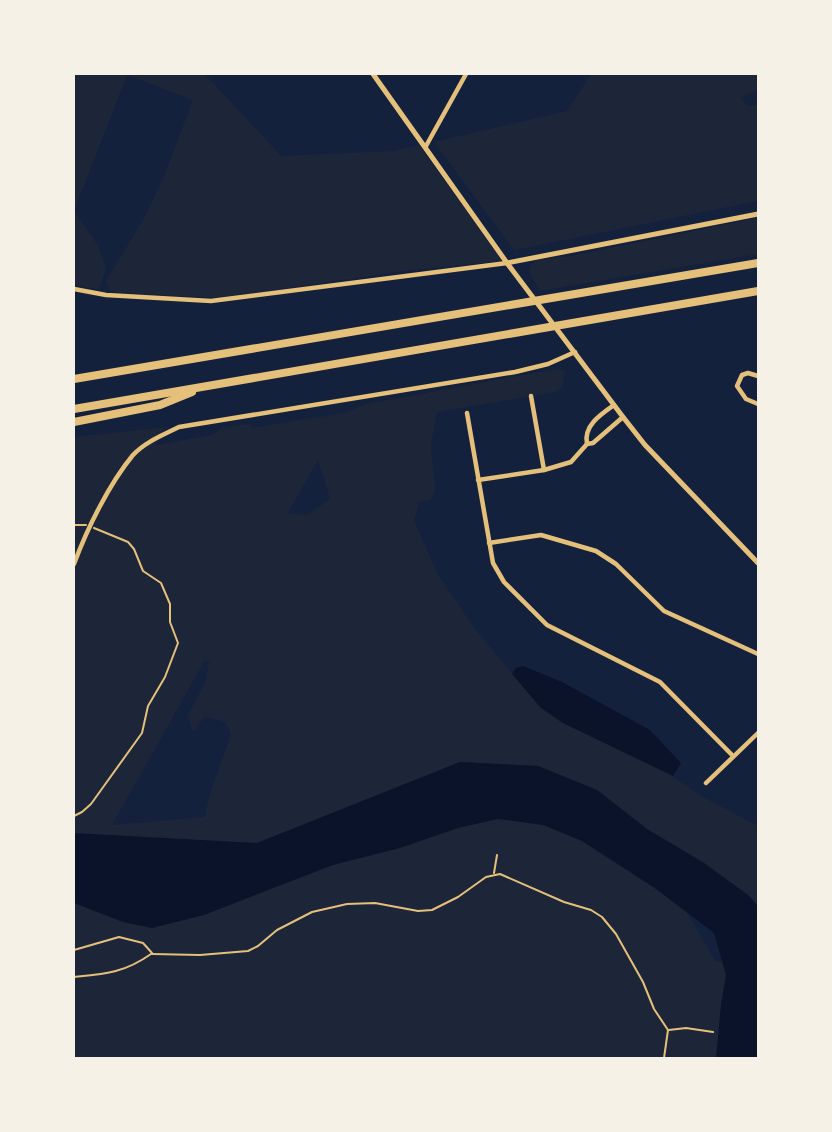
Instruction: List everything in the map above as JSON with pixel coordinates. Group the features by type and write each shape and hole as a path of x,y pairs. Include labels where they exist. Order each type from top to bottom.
{"highway":[{"path":"74,379 758,263"},
{"path":"74,409 758,290"},
{"path":"74,422 160,405 209,386"}],"street":[{"path":"373,74 508,263 645,445 758,563"},
{"path":"426,146 466,74"},
{"path":"74,289 106,295 211,301 508,263 758,214"},
{"path":"74,564 90,526 134,454 155,438 179,427 515,372 548,364 576,352"},
{"path":"758,376 748,373 742,375 737,386 746,399 758,404"},
{"path":"531,396 544,470"},
{"path":"587,444 587,430 614,405"},
{"path":"467,413 489,543 497,573 547,625 660,682 733,756"},
{"path":"478,480 544,470 571,462 587,444 593,443 623,417"},
{"path":"489,543 541,535 596,551 616,564 664,611 758,654"},
{"path":"706,783 758,733"}],"path":[{"path":"74,525 80,523 128,541 143,571 161,583 170,604 169,616 178,642 165,677 148,706 142,733 94,800 74,816"},
{"path":"494,874 497,855"},
{"path":"74,976 115,973 152,954 200,956 248,951 277,930 312,912 347,904 375,903 418,911 432,910 494,874 510,877 561,901 591,909 600,915 616,934 643,982 654,1009 668,1030 664,1059"},
{"path":"74,950 119,937 143,943 152,954"},
{"path":"668,1030 686,1028 713,1032"}],"shaded area":[{"path":"74,74 205,74 281,156 392,151 419,145 502,261 403,271 220,298 120,293 110,290 106,281 143,220 164,176 193,100 127,75 74,211"},
{"path":"591,74 758,74 758,89 741,98 747,106 758,105 758,201 514,250 434,142 567,111"},
{"path":"74,211 98,245 106,269 99,289 74,285"},
{"path":"758,218 758,254 540,291 530,274 530,266 538,260 571,256"},
{"path":"556,369 565,372 563,386 555,392 437,412 431,445 435,490 430,500 419,502 414,520 437,573 475,629 541,708 563,723 668,773 703,797 758,826 758,906 748,895 704,863 647,829 597,790 538,766 460,762 257,843 211,841 218,876 455,771 660,867 716,962 757,960 751,1058 74,1058 74,437 165,427 156,445 213,435 222,427 251,424 252,428 344,413 366,404","holes":["318,460 330,499 307,515 288,513","205,660 209,662 206,681 188,715 193,732 205,716 225,722 231,733 205,817 112,825"]},
{"path":"523,666 562,682 650,730 681,763 673,776 563,723 541,708 512,674 516,668"},
{"path":"460,762 538,766 597,790 647,829 704,863 748,895 758,906 758,1058 716,1058 726,975 714,933 656,889 582,841 543,825 498,819 458,828 400,848 333,865 204,915 152,928 123,922 74,903 74,833 257,843"}]}
